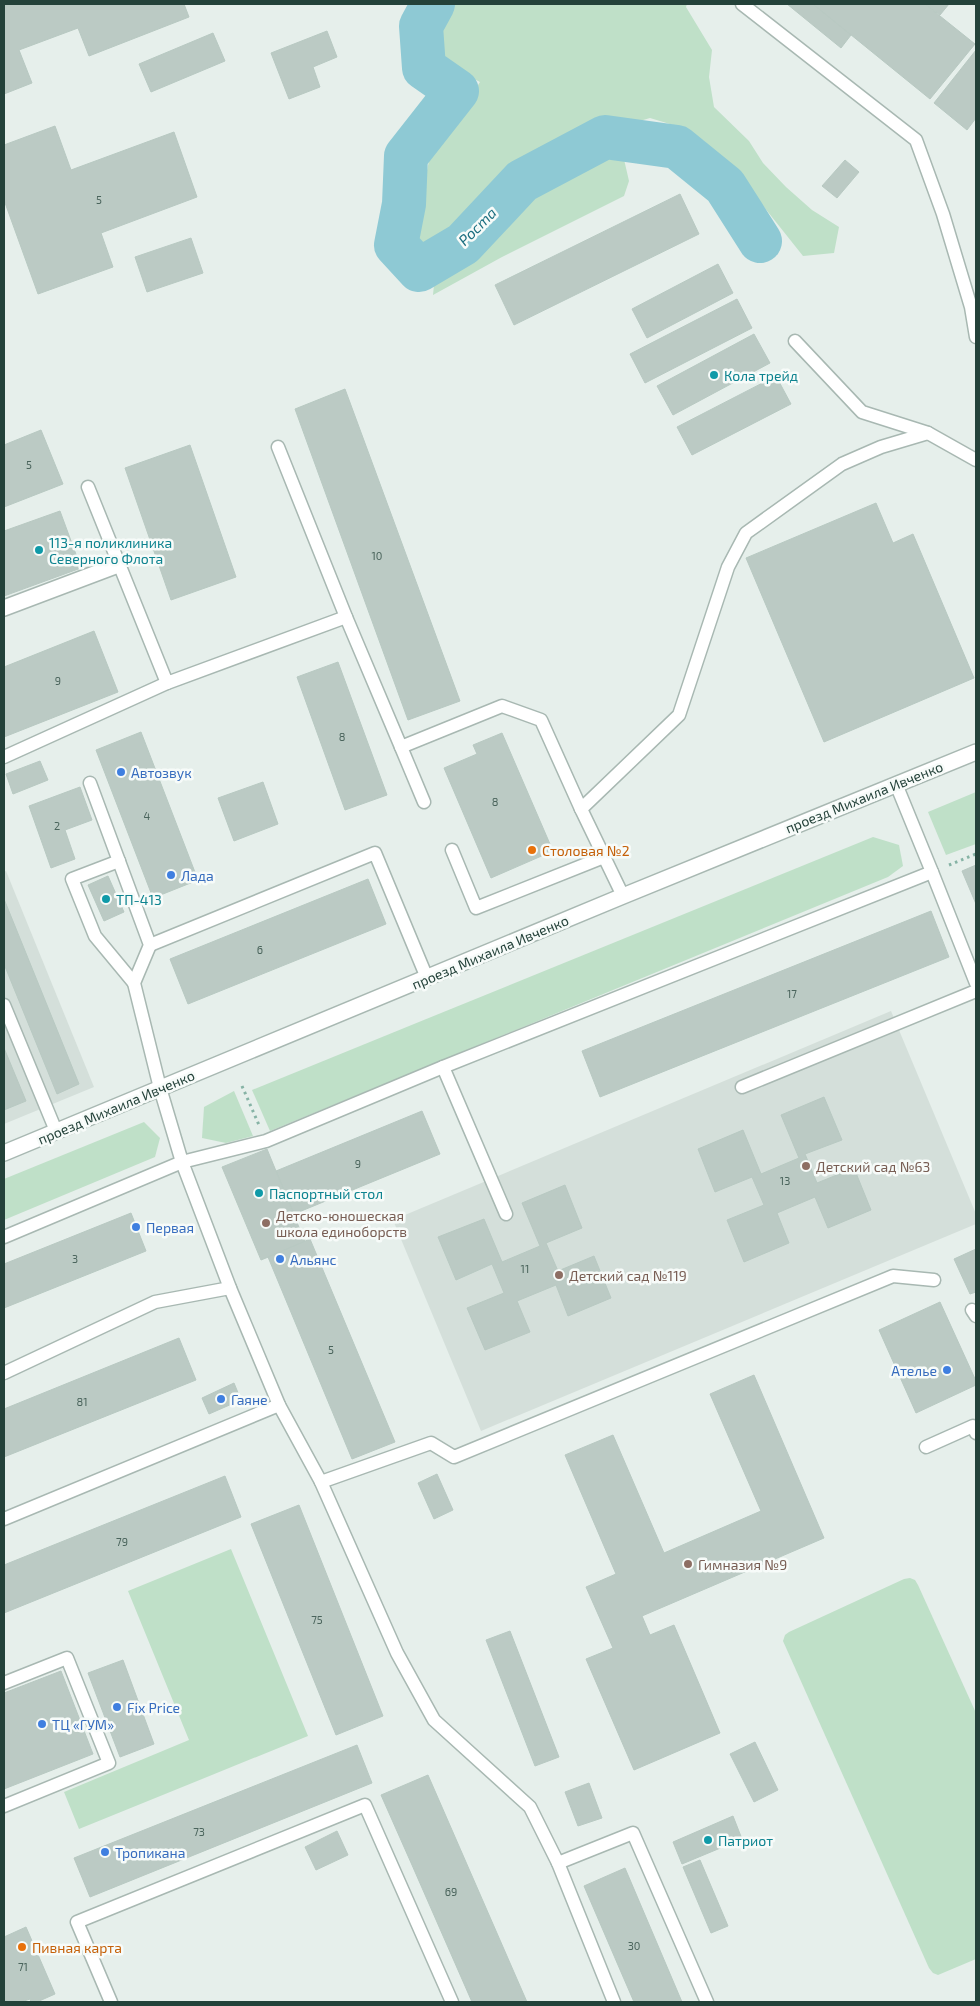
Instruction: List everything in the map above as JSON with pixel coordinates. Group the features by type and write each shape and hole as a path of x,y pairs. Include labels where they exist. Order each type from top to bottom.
{"street":[{"path":"4,608 118,565"},
{"name":"проезд Михаила Ивченко","path":"4,1153 976,752"}],"lane":[{"path":"742,4 916,140 946,224 971,307 976,337"},
{"path":"795,341 862,412 928,433 976,460"},
{"path":"581,809 679,715 728,567 746,532 842,464 881,447 928,433"},
{"path":"278,447 346,617 424,802"},
{"path":"88,488 167,683"},
{"path":"4,757 167,683 346,617"},
{"path":"401,747 502,706 540,720 624,896"},
{"path":"90,783 150,945 134,983"},
{"path":"896,784 976,983"},
{"path":"452,850 476,908 604,857"},
{"path":"150,945 374,853 427,978"},
{"path":"119,860 72,879 95,936 134,983 160,1088 182,1162 230,1288 279,1404 321,1482 397,1653 434,1720 530,1807 558,1863 614,2002"},
{"path":"4,1237 182,1162 266,1141 443,1067 932,872"},
{"path":"742,1087 976,991"},
{"path":"4,1005 56,1131"},
{"path":"443,1067 506,1214"},
{"path":"321,1482 431,1443 454,1457 893,1276 934,1280"},
{"path":"4,1373 155,1302 230,1288"},
{"path":"4,1520 279,1404"},
{"path":"926,1447 973,1426 976,1433"},
{"path":"4,1683 67,1658 109,1763 4,1806"},
{"path":"111,2002 77,1922 364,1805 452,2002"},
{"path":"558,1863 632,1832 707,2002"}],"path":[{"path":"932,872 976,854"},
{"path":"242,1086 266,1141"}],"shaded area":[{"path":"6,871 94,1087 4,1124 4,872"},
{"path":"891,1011 976,1214 976,1224 481,1431 393,1220"}],"green space":[{"path":"451,4 687,4 686,7 712,50 709,77 714,107 749,141 763,163 786,187 812,210 839,227 834,253 803,256 740,177 704,141 683,128 650,118 633,123 625,135 623,155 629,181 624,196 502,257 433,295 439,235 419,251 418,213 429,161 480,82 440,61 441,21"},
{"path":"976,792 976,844 946,855 928,812"},
{"path":"873,837 899,845 903,866 888,877 270,1131 252,1090"},
{"path":"234,1091 253,1136 226,1143 202,1138 204,1107"},
{"path":"144,1122 160,1138 155,1157 4,1220 4,1179"},
{"path":"231,1549 308,1736 79,1829 64,1792 189,1740 128,1591"},
{"path":"910,1578 915,1580 918,1585 976,1713 976,1959 938,1975 929,1968 783,1641 785,1635 789,1632 904,1579"}],"building":[{"path":"4,4 184,4 189,17 89,56 78,28 19,50 32,83 4,94"},
{"path":"787,4 813,4 851,35 841,48"},
{"path":"813,4 925,4 975,44 930,99"},
{"path":"925,4 949,4 940,15"},
{"path":"327,31 337,57 313,67 320,87 289,99 271,53"},
{"path":"213,33 225,61 151,92 139,64"},
{"path":"976,50 976,118 967,130 934,103"},
{"path":"55,126 71,170 174,132 197,197 101,233 113,267 38,294 4,200 4,145"},
{"path":"845,160 859,172 837,198 822,186"},
{"path":"680,194 699,234 514,325 495,285"},
{"path":"191,238 203,273 147,292 135,257"},
{"path":"718,264 733,293 647,338 632,309"},
{"path":"737,299 752,328 645,383 630,354"},
{"name":"Кола трейд","path":"754,334 770,363 673,415 657,386"},
{"path":"776,376 791,404 692,455 677,427"},
{"path":"345,389 460,701 408,720 295,409"},
{"path":"41,430 63,484 4,507 4,445"},
{"path":"190,445 236,577 171,600 125,468"},
{"path":"876,503 893,543 913,534 974,678 824,742 746,558"},
{"name":"113-я поликлиника Северного Флота","path":"60,511 81,568 4,596 4,531"},
{"path":"94,631 118,692 4,737 4,667"},
{"path":"338,662 387,795 345,810 297,677"},
{"path":"141,732 198,880 153,898 96,750"},
{"path":"502,733 553,851 491,878 444,768 477,754 473,745"},
{"path":"40,761 48,780 13,794 6,774"},
{"path":"263,782 278,824 234,841 218,798"},
{"path":"80,787 92,820 65,830 75,859 51,868 29,806"},
{"path":"976,865 976,904 962,871"},
{"name":"ТП-413","path":"108,876 124,912 104,921 88,885"},
{"path":"368,879 386,924 188,1004 170,959"},
{"path":"4,899 79,1084 57,1094 4,964"},
{"path":"931,911 949,957 600,1097 582,1051"},
{"path":"4,1048 26,1101 4,1110"},
{"path":"824,1097 842,1140 805,1154 817,1183 854,1168 871,1210 828,1228 815,1197 777,1213 789,1243 744,1262 727,1220 764,1205 752,1177 715,1192 698,1149 743,1130 761,1174 799,1158 781,1115"},
{"path":"422,1111 440,1154 294,1214 276,1171"},
{"name":"Паспортный стол","path":"267,1149 305,1242 261,1260 222,1167"},
{"path":"565,1185 582,1228 546,1243 558,1271 594,1256 611,1298 568,1316 556,1285 517,1301 530,1332 485,1350 467,1308 504,1293 492,1264 456,1280 438,1237 484,1219 502,1262 540,1246 522,1203"},
{"path":"131,1213 146,1251 4,1308 4,1264"},
{"path":"310,1239 395,1442 352,1459 268,1257"},
{"path":"976,1249 976,1292 970,1294 954,1259"},
{"path":"940,1302 976,1381 976,1385 916,1413 879,1330"},
{"path":"179,1338 196,1380 4,1457 4,1409"},
{"name":"Гимназия №9","path":"754,1375 824,1538 642,1616 650,1635 674,1625 720,1733 634,1770 586,1659 613,1648 586,1587 616,1574 565,1455 613,1435 664,1553 761,1511 710,1394"},
{"name":"Гаяне","path":"234,1383 241,1400 209,1414 202,1398"},
{"path":"437,1474 453,1510 434,1519 418,1483"},
{"path":"225,1476 241,1517 4,1613 4,1565"},
{"path":"299,1505 383,1716 336,1735 251,1524"},
{"path":"510,1631 559,1757 535,1766 486,1640"},
{"path":"123,1660 154,1744 120,1757 88,1673"},
{"name":"ТЦ «ГУМ»","path":"61,1671 93,1754 4,1789 4,1693"},
{"path":"755,1742 778,1790 754,1802 730,1754"},
{"path":"357,1745 372,1783 90,1897 74,1858"},
{"path":"428,1775 527,2002 472,2002 381,1795"},
{"path":"589,1783 602,1818 578,1826 565,1792"},
{"name":"Патриот","path":"733,1816 742,1839 682,1864 673,1842"},
{"path":"337,1831 348,1855 316,1870 305,1847"},
{"path":"700,1860 728,1926 711,1933 683,1867"},
{"path":"625,1868 682,2002 634,2002 584,1886"},
{"path":"26,1927 55,1994 37,2002 31,2002 30,1999 21,2002 4,2002 4,1937"}],"waterway":[{"name":"Роста","path":"433,4 421,26 424,68 457,91 406,156 404,204 396,245 419,270 463,244 522,181 605,137 677,147 725,186 760,241"}],"place":[{"name":"Кола трейд","path":"714,375"},
{"name":"113-я поликлиника Северного Флота","path":"39,550"},
{"name":"Автозвук","path":"121,772"},
{"name":"Столовая №2","path":"532,850"},
{"name":"Лада","path":"171,875"},
{"name":"ТП-413","path":"106,899"},
{"name":"Детский сад №63","path":"806,1166"},
{"name":"Паспортный стол","path":"259,1193"},
{"name":"Детско-юношеская школа единоборств","path":"266,1223"},
{"name":"Первая","path":"136,1227"},
{"name":"Альянс","path":"280,1259"},
{"name":"Детский сад №119","path":"559,1275"},
{"name":"Ателье","path":"947,1370"},
{"name":"Гаяне","path":"221,1399"},
{"name":"Гимназия №9","path":"688,1564"},
{"name":"Fix Price","path":"117,1707"},
{"name":"ТЦ «ГУМ»","path":"42,1724"},
{"name":"Патриот","path":"708,1840"},
{"name":"Тропикана","path":"105,1852"},
{"name":"Пивная карта","path":"22,1947"}]}
